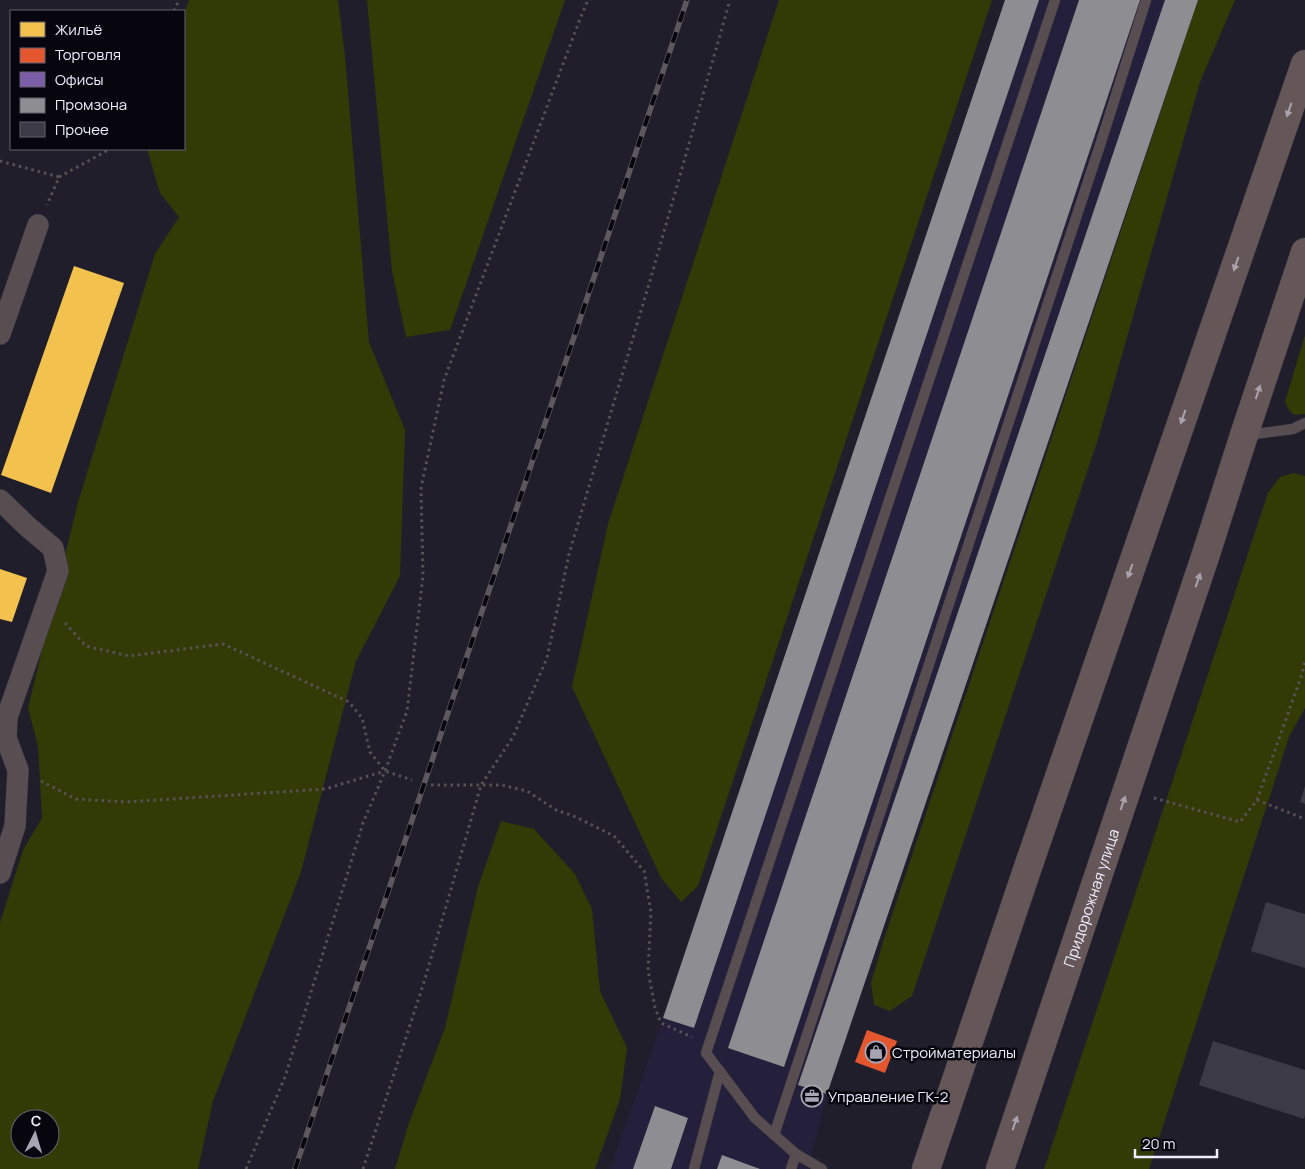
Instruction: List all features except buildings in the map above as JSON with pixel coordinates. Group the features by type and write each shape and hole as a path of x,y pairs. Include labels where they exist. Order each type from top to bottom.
{"main road":[{"path":"926,1169 1041,828 1305,64"},
{"name":"Придорожная улица","path":"1000,1169 1305,252"}],"street":[{"path":"0,334 38,225"},
{"path":"0,500 53,548 58,571 3,716 6,738 18,770 15,826 0,873"}],"lane":[{"path":"822,1169 796,1154 755,1118 706,1053 1055,0"},
{"path":"774,1135 1146,0"},
{"path":"1244,435 1293,429 1305,423"},
{"path":"694,1169 720,1071"},
{"path":"790,1169 796,1154"}],"path":[{"path":"246,1169 285,1077 363,823 407,711 423,576 421,488 444,380 588,0"},
{"path":"363,1169 425,979 481,785 513,737 547,658 569,554 730,0"},
{"path":"38,225 60,177 108,150"},
{"path":"0,161 60,177"},
{"path":"46,602 86,646 129,656 223,644 350,702 362,718 370,752 385,771 412,780"},
{"path":"1127,791 1240,822 1257,800 1305,662"},
{"path":"18,770 76,799 126,802 325,789 385,771"},
{"path":"431,785 501,786 527,791 556,810 576,817 614,836 644,872 651,912 648,970 655,1008 661,1024 698,1040 706,1053"},
{"path":"1257,800 1305,819"}],"shaded area":[{"path":"1005,0 1198,0 827,1094 808,1169 610,1169 663,1018"}],"green space":[{"path":"189,0 338,0 345,56 369,342 405,430 400,576 356,661 301,872 213,1101 198,1169 0,1169 0,923 23,850 42,818 38,746 28,708 78,502 155,254 179,217 160,193 147,150 185,150 185,12"},
{"path":"367,0 565,0 450,330 406,337 392,271"},
{"path":"779,0 992,0 698,886 681,902 661,878 572,687 608,524"},
{"path":"1198,0 1235,0 1200,82 1097,442 912,996 890,1011 874,1005 871,983 884,939"},
{"path":"1305,335 1305,414 1294,415 1285,402"},
{"path":"1293,473 1305,476 1305,708 1289,737 1149,1169 1044,1169 1268,493 1280,477"},
{"path":"501,821 534,829 575,874 592,909 600,991 627,1048 620,1099 595,1169 395,1169 409,1123 445,1028 478,887"}],"railway":[{"path":"295,1169 687,0"}],"place":[{"name":"Стройматериалы","path":"876,1052"},
{"name":"Управление ГК-2","path":"812,1096"}]}
